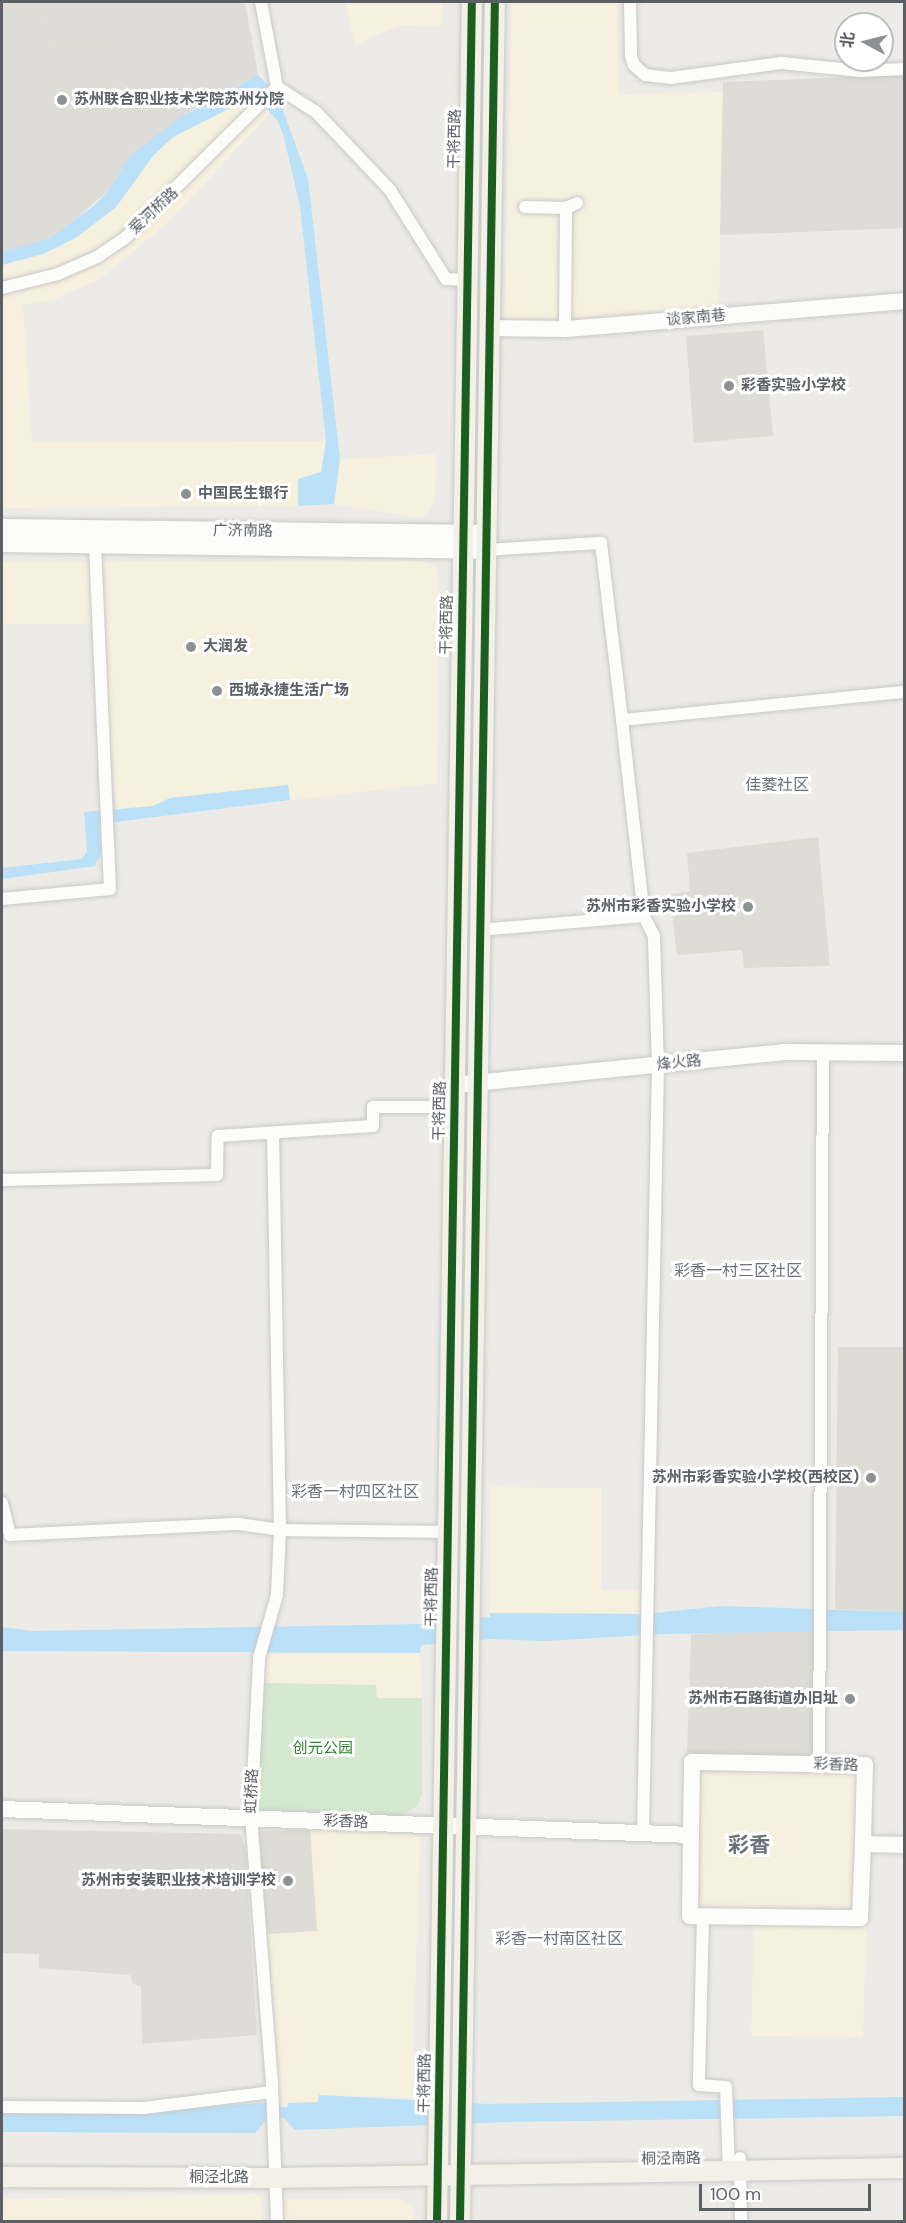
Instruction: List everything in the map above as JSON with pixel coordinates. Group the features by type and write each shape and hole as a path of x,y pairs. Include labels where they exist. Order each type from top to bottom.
{"main road":[{"name":"干将西路","path":"436,2222 461,542 472,2"},
{"path":"460,2222 488,328 495,2"},
{"path":"468,195 491,195"},
{"name":"广济南路","path":"2,528 461,542"},
{"name":"广济南路","path":"2,543 95,545 485,542"},
{"name":"桐泾南路","path":"437,2169 903,2162"},
{"name":"桐泾北路","path":"2,2164 274,2171"},
{"name":"桐泾北路","path":"2,2177 437,2169"}],"street":[{"path":"261,2 276,89 316,112 390,190 446,279 466,280"},
{"path":"630,2 632,56 634,65 645,75 671,78 781,63 861,71 904,69"},
{"name":"爱河桥路","path":"2,288 58,274 108,250 147,219 276,89"},
{"path":"525,207 571,206 565,329"},
{"name":"谈家南巷","path":"488,328 565,329 904,301"},
{"path":"485,542 601,543 644,916 654,936 658,1066 643,1833"},
{"path":"2,899 110,889 95,545"},
{"path":"622,720 904,692"},
{"path":"479,930 644,916"},
{"path":"819,1764 817,1632 823,1052"},
{"name":"烽火路","path":"454,1085 477,1085 823,1052 904,1053"},
{"path":"2,1180 217,1175 218,1136 373,1126 373,1107 453,1107"},
{"name":"虹桥路","path":"273,1133 280,1530 276,1595 259,1658 251,1818 273,2106 277,2222"},
{"path":"2,1503 10,1535 239,1524 280,1530 447,1532"},
{"name":"彩香路","path":"692,1762 865,1765 860,1918 690,1916 691,1835 692,1762"},
{"name":"彩香路","path":"2,1809 691,1835"},
{"path":"863,1844 904,1845"},
{"path":"703,1916 699,2085 726,2086 727,2122 741,2222"},
{"path":"2,2107 144,2108 272,2091"}],"shaded area":[{"name":"苏州联合职业技术学院苏州分院","path":"2,2 41,2 48,44 112,37 130,156 109,190 62,231 35,245 2,252"},
{"path":"41,2 245,2 258,75 197,106 130,156 112,37 48,44"},
{"path":"345,2 442,2 442,26 400,25 355,45"},
{"path":"512,2 617,2 619,95 723,92 719,309 569,323 504,323"},
{"path":"904,75 904,228 720,235 723,82"},
{"path":"248,99 259,101 270,113 167,224 98,280 53,300 23,305 32,442 326,441 321,472 298,479 298,506 2,508 2,265 59,248 95,224 116,207 153,156 173,137"},
{"name":"彩香实验小学校","path":"763,330 773,436 694,443 686,336"},
{"path":"436,454 435,501 427,514 420,518 334,504 340,459"},
{"path":"423,561 435,566 439,579 437,783 118,821 97,624 2,624 2,562"},
{"name":"苏州市彩香实验小学校","path":"818,837 830,966 744,968 742,950 677,955 670,894 690,891 687,853"},
{"name":"苏州市彩香实验小学校(西校区)","path":"838,1347 904,1347 904,1612 835,1609"},
{"path":"490,1487 601,1488 601,1590 646,1590 645,1614 490,1613"},
{"path":"814,1630 814,1757 687,1755 691,1634"},
{"path":"420,1653 422,1698 376,1698 376,1685 260,1683 267,1654"},
{"path":"687,1755 871,1758 863,2037 751,2036 754,1921 685,1921"},
{"path":"2,1829 240,1834 245,1846 257,2035 142,2044 141,1986 133,1984 130,1975 39,1968 39,1954 2,1953"},
{"path":"310,1830 412,1832 420,1836 412,2097 319,2095 319,2102 288,2103 287,2108 279,2107 268,1934 317,1931"},
{"name":"苏州市安装职业技术培训学校","path":"310,1830 317,1931 268,1934 258,1831"},
{"path":"256,2194 261,2199 262,2221 2,2221 2,2199"},
{"path":"282,2199 399,2199 413,2207 415,2221 284,2221"}],"green space":[{"name":"创元公园","path":"260,1683 376,1685 377,1698 422,1698 422,1795 417,1806 400,1816 255,1811"}],"water":[{"path":"258,75 277,94 308,179 340,459 334,504 298,506 298,479 321,472 326,441 300,206 283,134 277,120 259,101 248,99 173,137 153,156 116,207 77,237 43,254 2,265 2,252 50,238 95,205 109,190 130,156 179,118"},
{"path":"288,785 290,800 99,824 101,853 95,866 2,879 2,868 82,859 87,852 84,812 153,806 170,798"},
{"path":"722,1606 904,1612 904,1630 664,1634 545,1641 491,1639 421,1645 420,1653 2,1651 2,1627 33,1631 421,1624 490,1617 490,1613 645,1614"},
{"path":"319,2095 487,2104 904,2097 904,2116 509,2122 295,2130 284,2118 267,2119 255,2133 2,2132 2,2113 109,2113 263,2103 287,2108 288,2103 318,2102"}],"cycle path":[{"path":"437,2222 472,2"},
{"path":"460,2222 495,2"}],"place":[{"name":"苏州联合职业技术学院苏州分院","path":"62,100"},
{"name":"彩香实验小学校","path":"729,386"},
{"name":"中国民生银行","path":"186,494"},
{"name":"大润发","path":"191,647"},
{"name":"西城永捷生活广场","path":"217,691"},
{"name":"苏州市彩香实验小学校","path":"748,907"},
{"name":"苏州市彩香实验小学校(西校区)","path":"871,1478"},
{"name":"苏州市石路街道办旧址","path":"850,1699"},
{"name":"苏州市安装职业技术培训学校","path":"288,1881"}],"district":[{"name":"佳菱社区","path":"777,785"},
{"name":"彩香一村三区社区","path":"738,1271"},
{"name":"彩香一村四区社区","path":"355,1492"},
{"name":"彩香","path":"749,1845"},
{"name":"彩香一村南区社区","path":"559,1939"}]}
